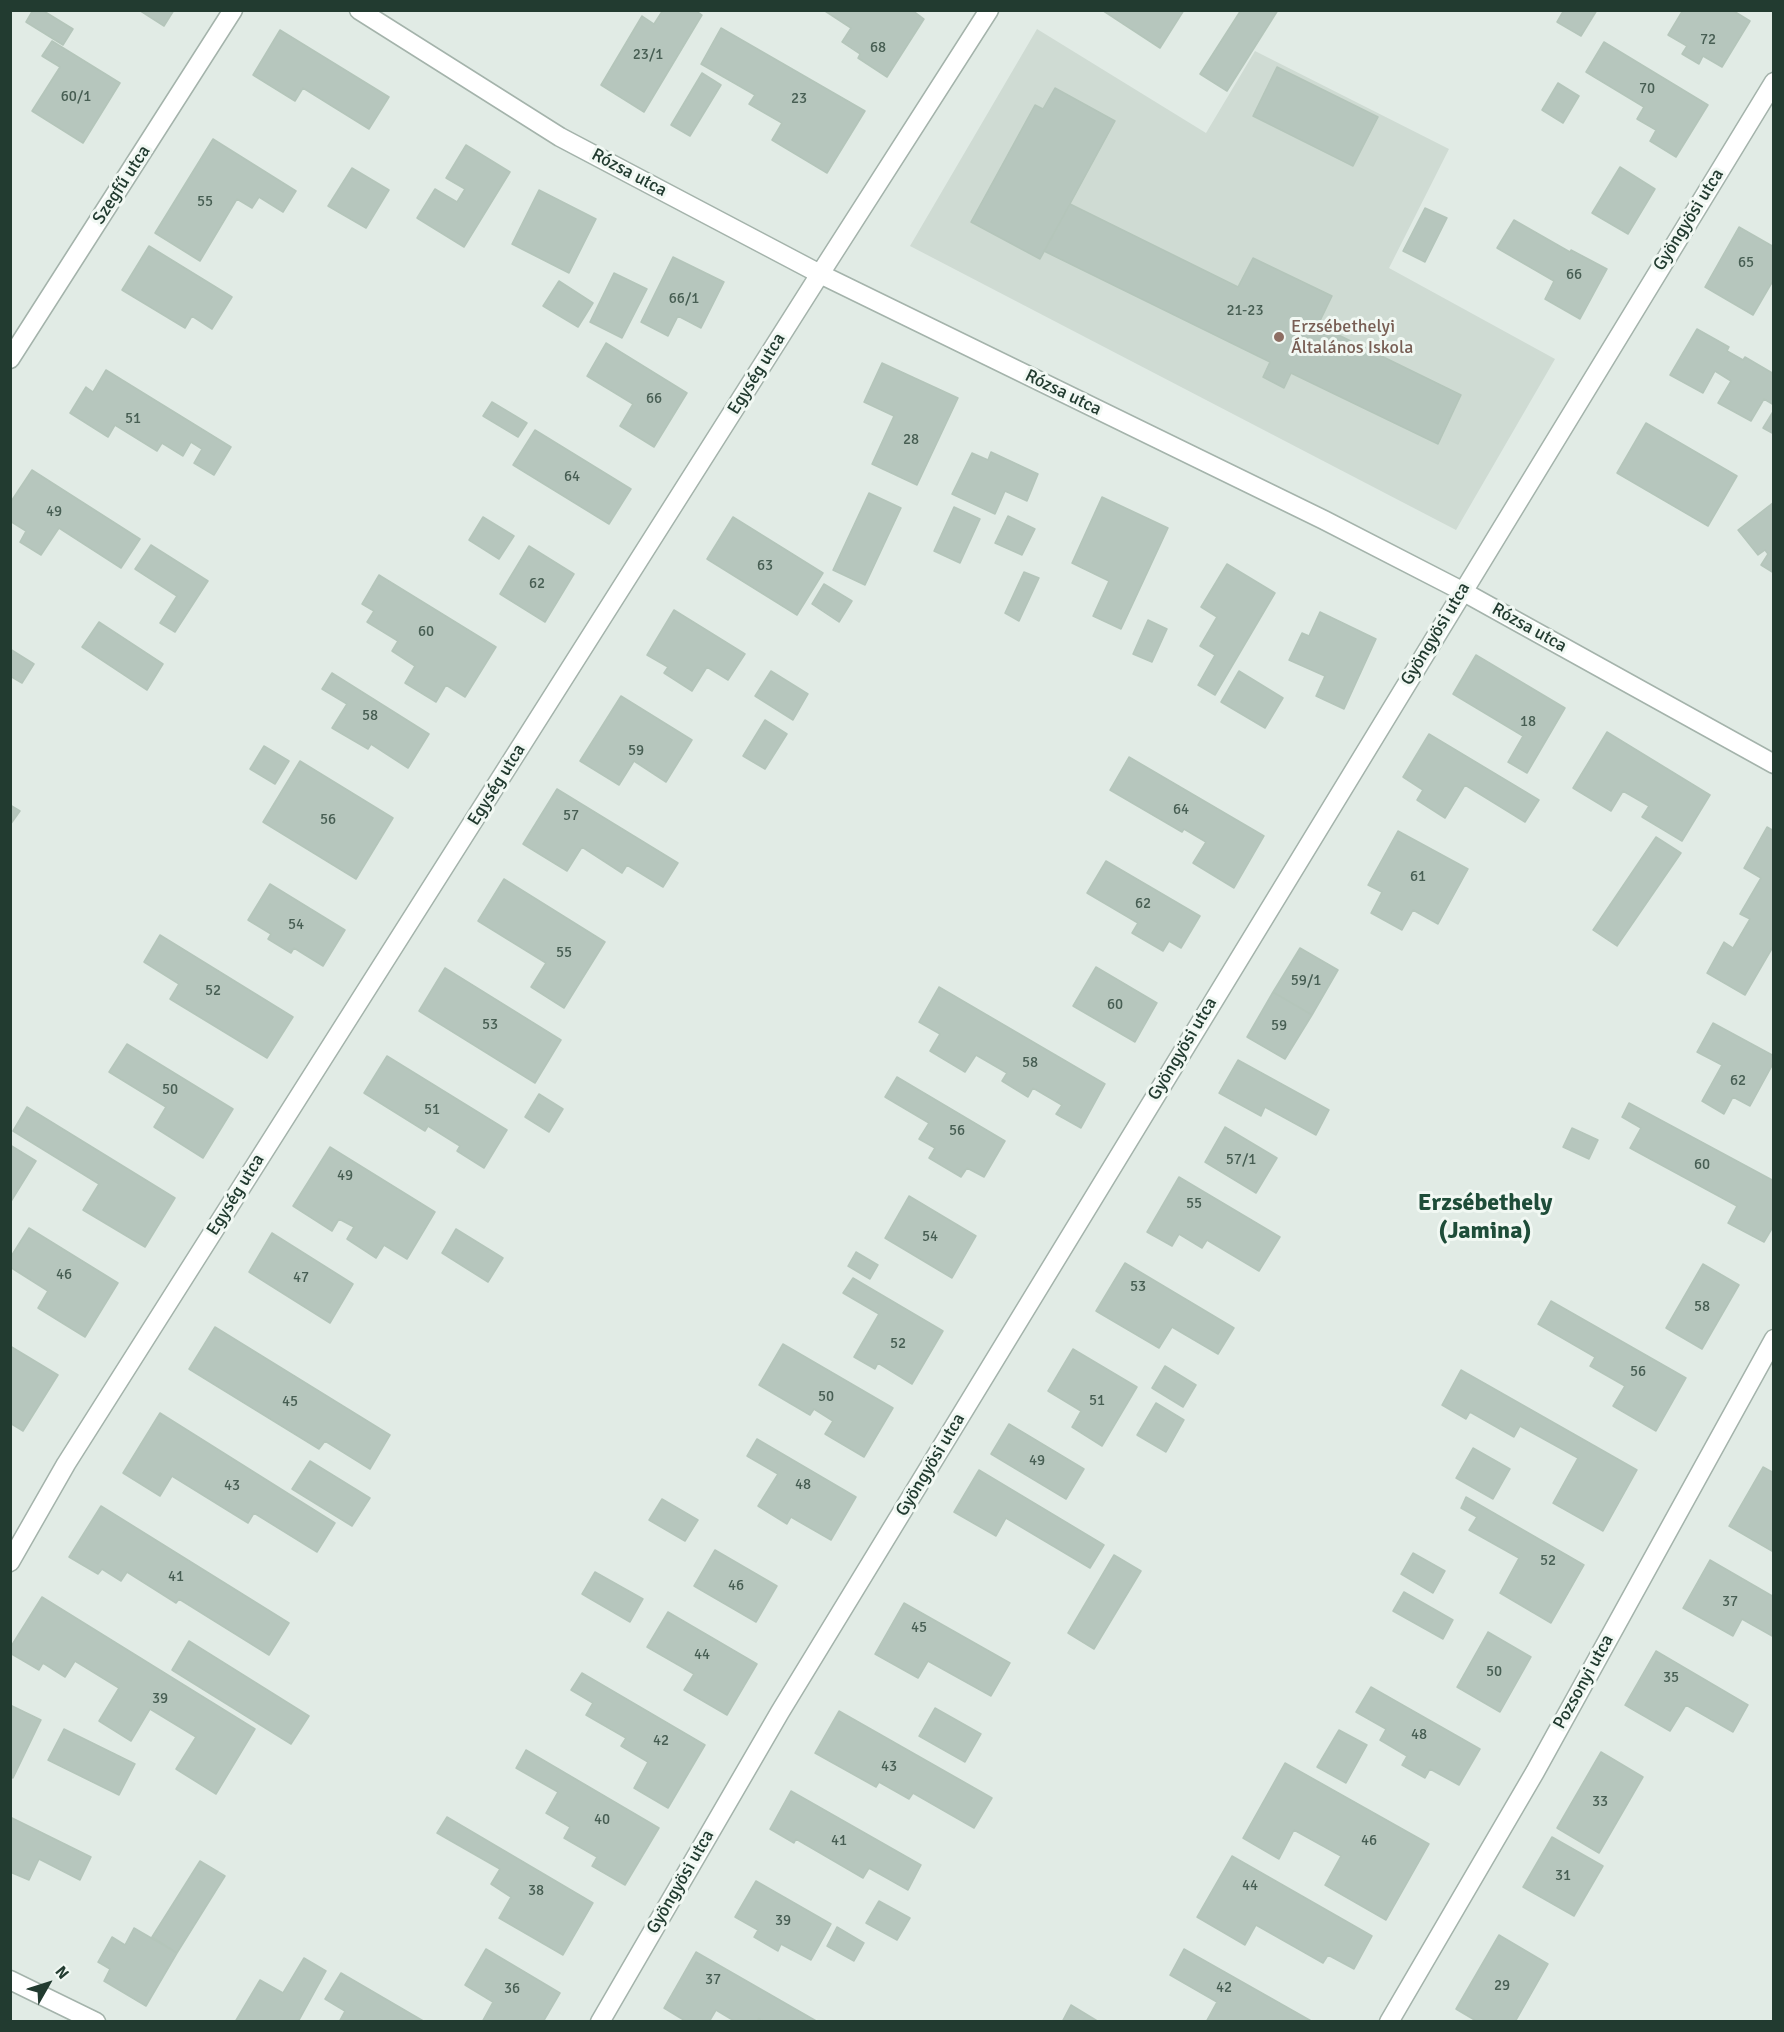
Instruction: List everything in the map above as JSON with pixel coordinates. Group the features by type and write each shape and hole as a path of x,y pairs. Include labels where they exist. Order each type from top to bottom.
{"street":[{"name":"Szegfű utca","path":"10,359 233,10"},
{"name":"Rózsa utca","path":"358,10 560,137 820,274 1324,520 1462,591 1773,764"},
{"name":"Egység utca","path":"10,1562 66,1464 989,10"},
{"name":"Gyöngyösi utca","path":"600,2022 780,1712 1773,82"},
{"name":"Pozsonyi utca","path":"1389,2022 1535,1772 1773,1339"},
{"path":"10,1980 96,2022"}],"shaded area":[{"path":"1037,29 1206,133 1255,51 1449,149 1389,268 1555,359 1456,530 910,246"}],"building":[{"path":"33,10 42,10 73,29 63,45 26,22"},
{"path":"139,10 174,10 164,26"},
{"path":"663,10 695,10 702,15 644,112 601,85 642,16 654,24"},
{"path":"912,10 924,19 887,77 858,58 860,54 842,42 851,28 825,11"},
{"path":"1102,10 1184,10 1160,48"},
{"path":"1241,10 1278,10 1227,91 1200,74"},
{"path":"1564,10 1597,10 1581,36 1557,22"},
{"path":"1683,10 1732,10 1750,21 1722,67 1703,56 1699,64 1682,54 1687,46 1668,35"},
{"path":"721,28 865,111 827,173 772,140 782,123 749,104 755,95 701,64"},
{"path":"280,30 389,97 369,129 303,88 295,101 253,75"},
{"path":"52,41 120,83 83,143 32,111 60,67 42,56"},
{"path":"1604,42 1708,105 1676,157 1650,141 1656,130 1637,119 1644,107 1586,72"},
{"path":"1277,67 1378,117 1353,166 1253,116"},
{"path":"702,73 721,85 690,136 671,125"},
{"path":"1558,83 1579,96 1563,123 1542,110"},
{"path":"1055,88 1115,121 1040,259 971,222 1035,105 1043,109"},
{"path":"213,139 296,191 283,212 259,197 252,208 237,199 200,261 155,233"},
{"path":"466,145 510,172 464,247 417,218 435,189 457,202 465,189 446,178"},
{"path":"1620,167 1655,189 1628,234 1592,213"},
{"path":"352,168 389,190 366,228 328,206"},
{"path":"539,190 596,219 569,273 512,244"},
{"path":"1070,204 1238,287 1253,258 1332,296 1318,325 1461,395 1438,444 1291,373 1284,388 1263,377 1270,362 1044,251"},
{"path":"1425,208 1447,218 1425,262 1403,251"},
{"path":"1514,220 1570,252 1571,250 1607,269 1580,319 1545,299 1554,281 1497,248"},
{"path":"1739,227 1774,247 1774,279 1753,315 1705,287"},
{"path":"149,246 232,297 212,329 192,316 185,328 122,290"},
{"path":"673,257 724,282 701,328 678,316 668,336 641,322"},
{"path":"614,273 647,289 622,338 590,322"},
{"path":"559,281 593,303 578,327 543,306"},
{"path":"1697,329 1729,347 1727,351 1743,360 1745,357 1774,374 1774,405 1764,399 1751,421 1718,403 1731,381 1715,371 1703,393 1670,375"},
{"path":"606,343 687,393 654,447 620,426 633,404 587,376"},
{"path":"882,363 958,398 917,485 872,464 894,416 864,402"},
{"path":"106,370 231,447 214,475 194,463 202,449 191,442 183,456 162,443 157,451 115,425 108,437 70,413 86,387 93,392"},
{"path":"492,402 527,423 518,437 483,416"},
{"path":"1774,410 1774,434 1763,428"},
{"path":"1646,423 1737,476 1708,526 1617,473"},
{"path":"535,430 631,489 609,524 513,465"},
{"path":"991,452 1038,474 1027,501 1005,491 995,514 952,494 972,453 988,460"},
{"path":"32,470 140,539 121,568 59,528 41,555 20,542 26,531 10,521 10,503"},
{"path":"869,493 901,508 865,585 833,570"},
{"path":"1102,497 1168,528 1121,629 1093,616 1109,581 1072,563"},
{"path":"1774,502 1774,573 1761,565 1768,554 1765,550 1758,555 1738,530"},
{"path":"954,507 980,519 960,563 934,551"},
{"path":"1008,516 1035,529 1022,555 995,543"},
{"path":"483,517 514,536 499,559 469,540"},
{"path":"733,517 823,573 797,615 707,559"},
{"path":"151,545 208,581 175,632 160,623 177,596 135,569"},
{"path":"529,546 574,574 545,622 500,594"},
{"path":"1227,564 1275,593 1215,695 1198,685 1215,655 1200,646 1217,617 1201,607"},
{"path":"1024,572 1039,578 1019,621 1005,613"},
{"path":"379,575 496,647 465,697 446,685 436,702 405,683 415,666 392,651 398,641 367,622 374,611 362,604"},
{"path":"824,584 852,601 839,622 812,604"},
{"path":"674,610 745,654 728,680 707,667 692,691 664,673 668,667 647,655"},
{"path":"1320,612 1376,639 1344,709 1316,696 1325,676 1289,660 1302,633 1309,636"},
{"path":"1148,620 1167,629 1152,662 1133,654"},
{"path":"99,622 163,664 147,690 82,647"},
{"path":"10,649 34,664 22,683 10,676"},
{"path":"1476,655 1565,708 1527,773 1508,762 1523,736 1453,694"},
{"path":"771,671 808,694 793,720 755,696"},
{"path":"1239,671 1283,698 1265,728 1221,702"},
{"path":"332,673 429,734 408,768 371,744 368,749 332,728 347,704 322,689"},
{"path":"621,696 692,740 666,782 634,761 619,785 580,761"},
{"path":"765,720 787,734 765,769 743,756"},
{"path":"1607,732 1710,795 1682,841 1642,817 1649,806 1623,791 1611,811 1573,788"},
{"path":"1429,734 1539,800 1525,822 1465,785 1445,818 1417,800 1423,790 1403,777"},
{"path":"264,746 289,761 275,784 250,769"},
{"path":"1129,757 1264,836 1234,888 1193,863 1206,842 1184,829 1182,832 1110,790"},
{"path":"300,761 393,818 356,879 263,822"},
{"path":"557,789 678,863 663,887 627,865 622,873 582,847 567,871 523,844"},
{"path":"10,805 20,811 10,825"},
{"path":"1767,827 1774,831 1774,945 1745,995 1707,973 1724,942 1733,948 1750,919 1740,914 1761,878 1744,868"},
{"path":"1398,831 1468,869 1438,924 1413,910 1402,930 1371,913 1382,892 1368,885"},
{"path":"1656,837 1681,853 1617,946 1593,930"},
{"path":"1106,861 1200,916 1181,948 1169,941 1163,951 1132,933 1138,923 1087,893"},
{"path":"504,879 605,942 564,1008 531,987 546,963 478,921"},
{"path":"270,884 345,930 323,966 294,948 291,953 268,939 271,934 248,920"},
{"path":"160,935 293,1017 267,1058 170,999 179,984 144,962"},
{"path":"1300,948 1338,970 1312,1015 1273,992"},
{"path":"1096,967 1157,1003 1135,1042 1073,1006"},
{"path":"445,968 561,1040 535,1083 419,1011"},
{"path":"939,987 1105,1084 1081,1128 1056,1114 1062,1105 1033,1088 1028,1097 1002,1081 1007,1073 976,1055 965,1072 930,1051 940,1034 919,1022"},
{"path":"1273,992 1312,1015 1285,1059 1247,1037"},
{"path":"1713,1023 1774,1056 1774,1062 1750,1106 1733,1097 1724,1114 1702,1101 1722,1065 1697,1052"},
{"path":"127,1044 233,1109 203,1158 154,1127 166,1107 109,1072"},
{"path":"387,1056 507,1130 484,1168 457,1151 460,1146 428,1126 425,1131 364,1093"},
{"path":"1238,1060 1329,1110 1316,1135 1265,1107 1261,1116 1219,1093"},
{"path":"897,1077 1005,1141 984,1177 967,1168 961,1177 929,1158 935,1148 919,1139 929,1123 885,1097"},
{"path":"539,1094 563,1109 549,1132 525,1117"},
{"path":"1629,1103 1774,1181 1774,1225 1764,1242 1728,1223 1737,1206 1630,1148 1641,1128 1622,1117"},
{"path":"27,1107 175,1198 145,1247 83,1210 99,1184 13,1131"},
{"path":"1225,1127 1277,1158 1256,1193 1205,1162"},
{"path":"1572,1128 1598,1140 1589,1159 1563,1147"},
{"path":"10,1145 36,1161 10,1203"},
{"path":"330,1147 435,1212 407,1259 384,1245 376,1258 347,1239 354,1227 339,1219 332,1231 293,1206"},
{"path":"1179,1177 1280,1237 1259,1271 1207,1240 1202,1248 1179,1234 1172,1246 1147,1232"},
{"path":"909,1196 976,1236 952,1278 885,1238"},
{"path":"29,1228 118,1283 85,1337 38,1308 48,1291 10,1267 10,1258"},
{"path":"456,1229 503,1258 488,1282 442,1253"},
{"path":"272,1233 353,1284 330,1323 249,1272"},
{"path":"856,1252 878,1265 870,1279 848,1266"},
{"path":"1125,1263 1234,1328 1218,1354 1172,1327 1159,1348 1096,1311"},
{"path":"1703,1264 1739,1285 1702,1349 1666,1328"},
{"path":"853,1278 943,1331 912,1384 878,1363 875,1369 854,1357 879,1314 843,1293"},
{"path":"1551,1301 1686,1378 1656,1431 1613,1406 1625,1386 1590,1366 1595,1357 1538,1324"},
{"path":"215,1327 390,1435 370,1469 325,1441 319,1449 189,1369"},
{"path":"783,1344 893,1408 864,1457 825,1434 833,1421 814,1409 810,1415 759,1385"},
{"path":"10,1346 58,1375 23,1431 10,1423"},
{"path":"1073,1349 1137,1387 1102,1446 1072,1427 1081,1411 1048,1391"},
{"path":"1165,1366 1196,1385 1183,1407 1152,1388"},
{"path":"1461,1370 1637,1470 1603,1531 1553,1503 1578,1458 1520,1426 1514,1437 1470,1412 1466,1419 1442,1405"},
{"path":"1156,1403 1184,1420 1166,1452 1137,1435"},
{"path":"160,1413 335,1523 317,1552 254,1513 248,1523 172,1476 160,1496 123,1473"},
{"path":"1009,1424 1084,1469 1066,1499 991,1454"},
{"path":"757,1439 856,1497 831,1540 791,1517 787,1524 758,1506 778,1474 747,1456"},
{"path":"1473,1448 1510,1469 1493,1499 1456,1478"},
{"path":"310,1461 370,1498 352,1526 292,1489"},
{"path":"1763,1467 1774,1473 1772,1551 1729,1526"},
{"path":"979,1470 1104,1545 1090,1568 1006,1518 996,1536 954,1512"},
{"path":"1466,1497 1584,1565 1551,1623 1500,1593 1519,1558 1469,1530 1477,1517 1461,1508"},
{"path":"662,1499 698,1520 685,1541 649,1520"},
{"path":"101,1506 289,1623 269,1655 179,1599 176,1603 127,1572 121,1581 102,1569 98,1574 69,1557"},
{"path":"715,1550 777,1586 756,1622 694,1586"},
{"path":"1413,1553 1445,1571 1433,1593 1401,1574"},
{"path":"1114,1555 1141,1571 1094,1649 1068,1633"},
{"path":"1710,1560 1774,1597 1774,1637 1742,1619 1733,1636 1683,1608"},
{"path":"595,1572 643,1599 630,1622 582,1594"},
{"path":"1404,1592 1453,1620 1443,1639 1393,1611"},
{"path":"42,1597 255,1729 216,1794 176,1769 196,1737 150,1709 131,1741 99,1721 119,1688 75,1661 65,1677 43,1663 39,1670 10,1653 10,1648"},
{"path":"904,1603 1010,1663 991,1696 928,1661 918,1678 875,1654"},
{"path":"668,1612 757,1664 727,1715 684,1690 694,1674 647,1647"},
{"path":"1488,1632 1531,1657 1500,1712 1457,1687"},
{"path":"189,1641 309,1716 291,1744 172,1670"},
{"path":"1656,1651 1748,1705 1733,1732 1686,1705 1670,1731 1625,1705"},
{"path":"582,1673 705,1745 668,1808 634,1788 648,1762 621,1746 626,1738 586,1715 593,1703 571,1690"},
{"path":"1371,1687 1480,1749 1459,1785 1430,1769 1425,1778 1402,1765 1407,1756 1380,1740 1386,1729 1356,1712"},
{"path":"10,1705 41,1720 13,1778 10,1777"},
{"path":"935,1708 981,1734 965,1762 919,1736"},
{"path":"839,1711 992,1798 974,1828 913,1793 909,1799 879,1782 876,1787 815,1753"},
{"path":"64,1729 135,1764 119,1795 48,1760"},
{"path":"1339,1730 1367,1745 1346,1783 1317,1767"},
{"path":"526,1750 659,1828 625,1885 592,1866 597,1857 564,1838 570,1827 546,1813 558,1792 516,1768"},
{"path":"1601,1752 1643,1777 1599,1853 1557,1828"},
{"path":"1285,1763 1429,1844 1386,1920 1325,1885 1341,1856 1294,1830 1279,1859 1243,1838"},
{"path":"791,1791 921,1865 908,1890 869,1868 863,1878 796,1839 794,1843 770,1829"},
{"path":"10,1817 91,1857 80,1880 39,1859 29,1880 10,1872"},
{"path":"447,1817 593,1903 563,1955 499,1918 511,1897 491,1884 500,1869 437,1833"},
{"path":"1552,1837 1603,1866 1574,1916 1523,1887"},
{"path":"1232,1856 1372,1936 1354,1969 1328,1955 1323,1963 1256,1925 1245,1945 1197,1917"},
{"path":"200,1861 225,1876 177,1953 152,1937"},
{"path":"756,1881 831,1924 811,1960 781,1944 778,1951 754,1937 758,1930 735,1917"},
{"path":"879,1901 910,1918 897,1940 866,1923"},
{"path":"837,1927 864,1943 854,1961 827,1946"},
{"path":"134,1928 177,1953 146,2006 104,1981 110,1969 98,1962 112,1937 125,1945"},
{"path":"1499,1935 1548,1964 1515,2022 1478,2022 1456,2009"},
{"path":"486,1949 560,1993 543,2022 482,2022 493,2002 465,1985"},
{"path":"1184,1949 1313,2022 1206,2022 1217,2002 1170,1975"},
{"path":"696,1952 818,2022 764,2022 759,2018 757,2022 736,2022 716,2010 709,2022 687,2022 664,2008"},
{"path":"304,1958 326,1971 298,2022 235,2022 260,1980 283,1993"},
{"path":"341,1973 425,2022 339,2022 345,2011 325,1999"},
{"path":"1071,2005 1099,2022 1062,2022"}],"place":[{"name":"Erzsébethelyi Általános Iskola","path":"1279,337"}],"district":[{"name":"Erzsébethely (Jamina)","path":"1485,1218"}]}
